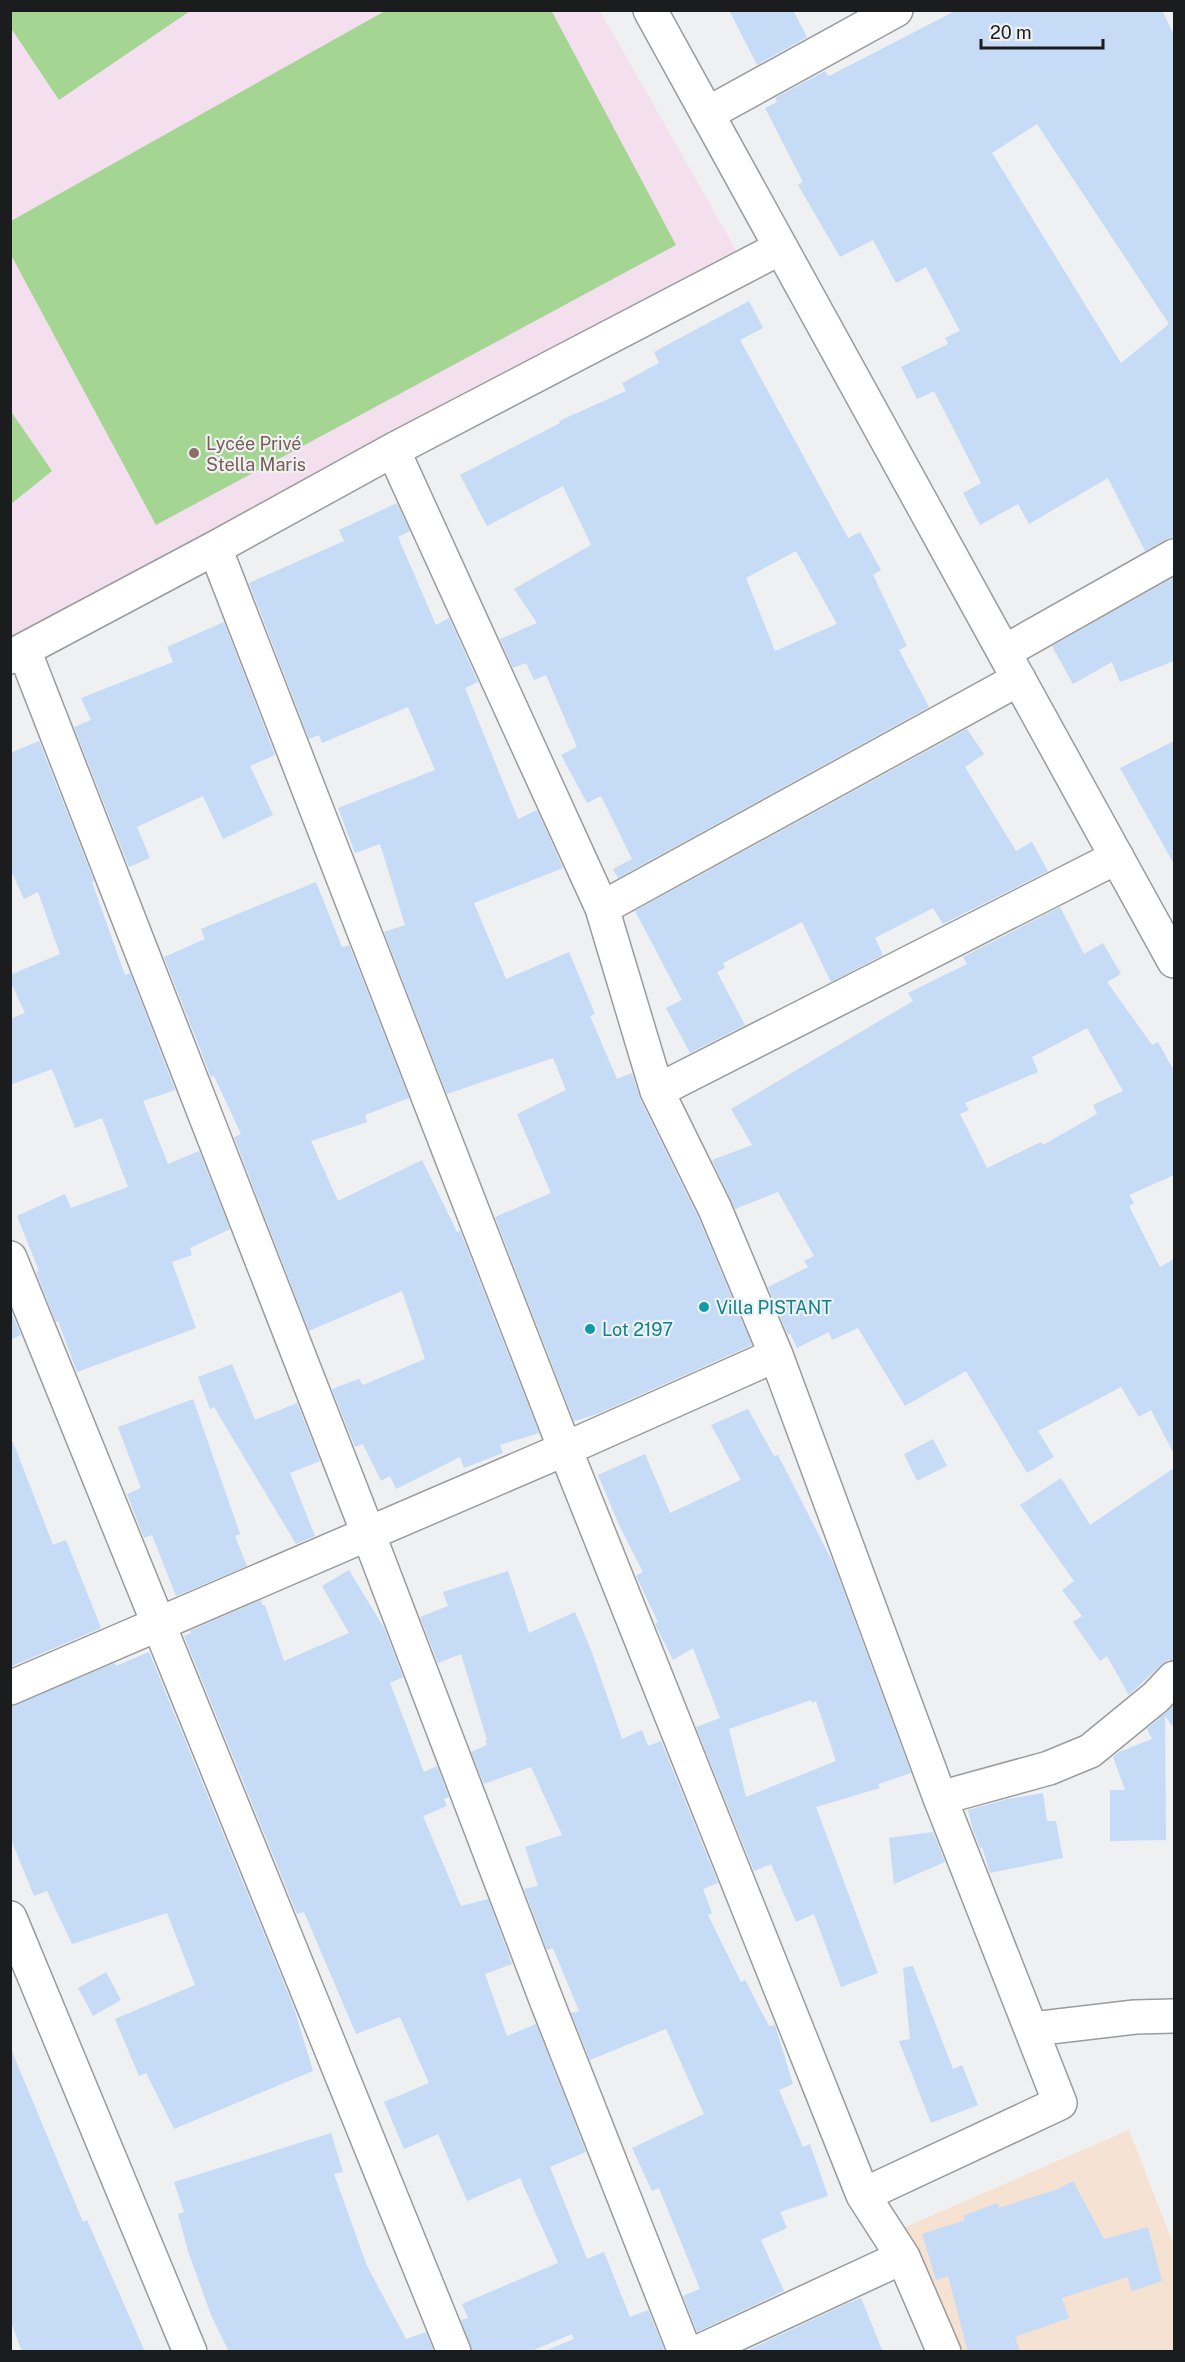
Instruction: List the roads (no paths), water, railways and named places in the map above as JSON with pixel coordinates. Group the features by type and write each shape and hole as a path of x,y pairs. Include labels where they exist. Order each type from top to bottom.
{"street":[{"path":"650,10 1174,961"},
{"path":"707,114 896,10"},
{"path":"685,2352 547,2002 368,1533 17,653 393,450 780,248"},
{"path":"393,450 602,908 657,1091 715,1209 776,1355 940,1798 1033,2029 1060,2103 863,2195"},
{"path":"215,548 565,1449 863,2195 903,2257 944,2352"},
{"path":"602,908 1011,666 1174,556"},
{"path":"657,1091 1117,857"},
{"path":"10,1258 454,2352"},
{"path":"10,1688 565,1449 776,1355"},
{"path":"940,1798 1049,1768 1090,1751 1156,1697 1174,1678"},
{"path":"10,1918 190,2352"},
{"path":"1033,2029 1135,2017 1174,2016"},
{"path":"698,2352 903,2257"}],"place":[{"name":"Lycée Privé Stella Maris","path":"194,453"},
{"name":"Villa PISTANT","path":"704,1307"},
{"name":"Lot 2197","path":"590,1329"}]}
